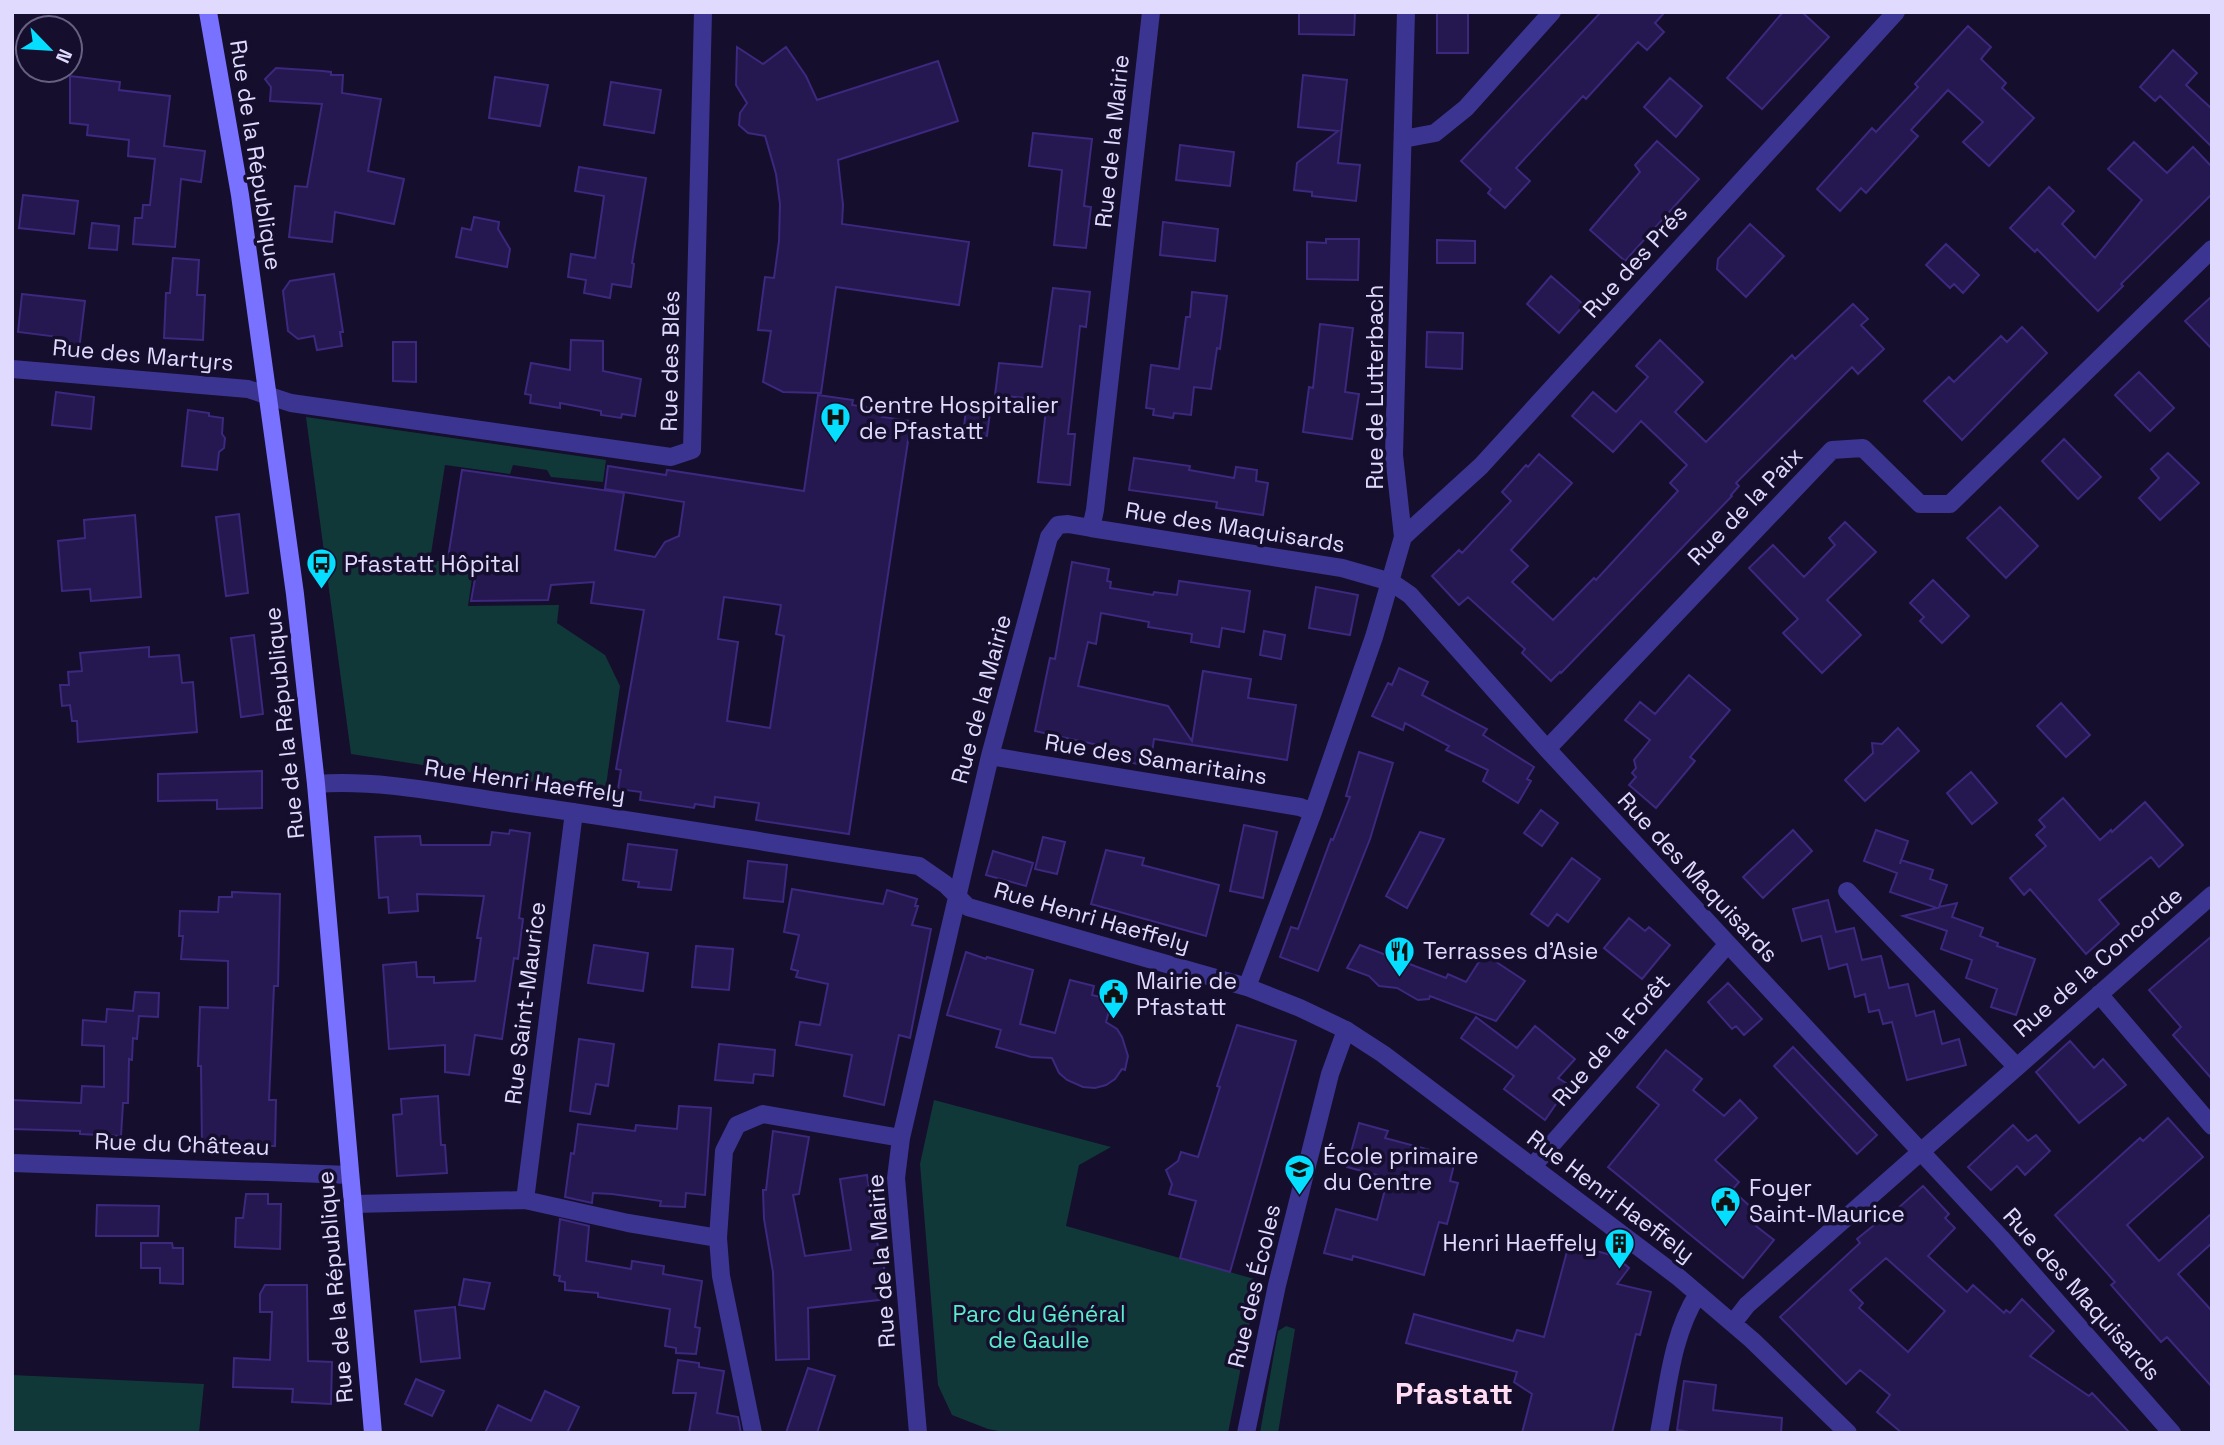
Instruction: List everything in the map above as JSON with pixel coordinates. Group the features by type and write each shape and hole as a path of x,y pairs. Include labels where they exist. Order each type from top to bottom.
{"main road":[{"name":"Rue de la République","path":"208,12 240,195 295,594 316,784 373,1433"}],"street":[{"name":"Rue des Blés","path":"268,396 291,403 671,457 692,450 704,12"},
{"name":"Rue de la Mairie","path":"918,1433 896,1178 901,1138 990,756 1049,537 1058,525 1091,528 1151,12"},
{"name":"Rue de Lutterbach","path":"1247,987 1313,812 1374,637 1403,537 1394,455 1406,12"},
{"path":"1403,139 1435,133 1466,108 1552,12"},
{"name":"Rue des Prés","path":"1403,537 1481,466 1896,12"},
{"name":"Rue de la Paix","path":"1547,749 1832,450 1863,448 1920,504 1950,504 2212,249"},
{"name":"Rue des Martyrs","path":"12,369 248,389 268,396"},
{"name":"Rue des Maquisards","path":"1091,528 1342,568 1391,582 1410,595 1727,945 2001,1238 2172,1433"},
{"name":"Rue des Samaritains","path":"990,756 1300,807 1313,812"},
{"name":"Rue Henri Haeffely","path":"316,784 379,784 919,866 945,884 968,907 1247,987 1300,1008 1346,1030 1383,1054 1698,1294 1733,1323 1848,1433"},
{"name":"Rue Saint-Maurice","path":"525,1200 573,812"},
{"name":"Rue de la Concorde","path":"1847,891 2015,1066"},
{"name":"Rue de la Concorde","path":"1733,1323 1747,1305 2212,895"},
{"name":"Rue de la Forêt","path":"1532,1167 1727,945"},
{"path":"2099,995 2212,1126"},
{"name":"Rue des Écoles","path":"1246,1433 1277,1285 1330,1074 1346,1030"},
{"path":"753,1433 720,1276 718,1238 724,1151 737,1125 763,1114 901,1138"},
{"name":"Rue du Château","path":"12,1163 350,1175"},
{"path":"354,1204 525,1200 628,1223 718,1238"},
{"path":"1659,1433 1680,1331 1688,1308 1698,1294"}],"green space":[{"path":"306,417 606,460 603,482 551,477 547,470 513,465 510,474 445,465 430,560 474,565 468,606 559,605 557,623 605,655 620,686 605,793 351,754"},
{"name":"Parc du Général de Gaulle","path":"934,1100 1111,1147 1079,1165 1066,1226 1258,1280 1228,1433 1009,1433 988,1429 952,1415 938,1385 920,1164"},
{"path":"1286,1326 1295,1329 1278,1433 1260,1433 1278,1331"},
{"path":"12,1375 204,1384 199,1433 12,1433"}],"building":[{"path":"1299,12 1355,12 1354,35 1299,34"},
{"path":"1437,12 1468,12 1468,53 1437,53"},
{"path":"1601,12 1665,12 1655,23 1664,32 1647,50 1638,42 1586,99 1583,96 1516,168 1530,181 1505,208 1488,193 1491,189 1461,161"},
{"path":"1783,12 1802,12 1829,37 1762,109 1727,78"},
{"path":"1968,26 1991,47 1981,59 2006,83 2002,88 2034,118 1989,166 1963,142 1983,122 1948,90 1911,130 1918,136 1866,193 1861,188 1840,211 1817,189 1872,128 1876,132 1918,87 1915,84"},
{"path":"737,47 763,64 786,47 806,76 817,100 938,61 958,121 838,160 843,205 842,224 969,242 959,305 836,287 821,393 783,392 763,382 771,331 758,330 765,277 774,278 780,204 776,174 765,136 748,133 739,125 740,113 747,103 736,85"},
{"path":"2173,50 2197,73 2186,85 2212,109 2212,147 2160,96 2155,101 2140,87"},
{"path":"276,68 343,75 342,93 381,99 368,171 404,179 394,224 335,212 332,242 289,237 295,186 307,187 322,104 270,101 271,87 265,79"},
{"path":"1303,75 1347,80 1338,163 1360,165 1356,201 1312,196 1312,192 1294,190 1297,163 1338,131 1298,127"},
{"path":"495,77 548,85 540,126 489,118"},
{"path":"84,78 120,82 119,90 170,96 164,146 205,151 201,182 181,179 175,247 133,244 135,218 142,218 143,205 150,205 155,159 128,156 129,140 87,135 88,125 70,123 70,84 84,84"},
{"path":"1670,78 1702,106 1676,137 1644,107"},
{"path":"611,82 661,90 654,133 604,125"},
{"path":"1033,133 1092,139 1084,206 1091,207 1086,248 1054,245 1062,170 1029,166"},
{"path":"1657,141 1699,179 1625,261 1590,230 1640,172 1635,165"},
{"path":"2134,142 2167,173 2193,147 2212,167 2212,194 2121,284 2123,286 2098,311 2037,249 2035,252 2010,228 2049,187 2074,211 2062,224 2095,258 2142,200 2108,169"},
{"path":"1180,145 1234,152 1230,186 1176,180"},
{"path":"579,167 646,178 632,263 631,287 612,284 610,298 584,293 586,280 568,277 571,254 595,258 604,196 575,191"},
{"path":"23,195 78,201 74,234 19,228"},
{"path":"474,217 499,222 498,229 510,249 507,267 456,257 462,228 471,230"},
{"path":"1163,222 1218,229 1215,261 1160,255"},
{"path":"92,223 119,226 117,250 89,248"},
{"path":"1750,224 1784,256 1746,297 1717,269 1718,259"},
{"path":"1326,239 1359,239 1358,280 1307,279 1307,242 1326,243"},
{"path":"1437,240 1475,241 1475,263 1437,263"},
{"path":"1946,244 1979,275 1963,293 1954,284 1950,288 1926,265"},
{"path":"173,258 199,260 197,295 205,295 203,340 164,338 166,293 170,293"},
{"path":"334,274 343,332 340,332 342,346 317,350 314,336 298,339 288,331 283,291 290,281"},
{"path":"1551,276 1584,305 1559,333 1527,304"},
{"path":"1053,288 1090,292 1086,327 1080,326 1068,434 1075,434 1070,485 1038,482 1047,400 995,395 999,363 1042,367"},
{"path":"1192,292 1227,296 1211,389 1194,387 1191,415 1174,413 1173,418 1153,415 1154,409 1146,408 1151,365 1179,369 1186,317 1190,317"},
{"path":"22,294 85,301 78,358 57,356 59,337 18,332"},
{"path":"2212,296 2212,349 2185,321"},
{"path":"1853,304 1868,319 1861,325 1884,349 1858,374 1852,367 1736,483 1739,486 1732,496 1551,681 1522,653 1525,649 1468,597 1459,605 1432,576 1459,550 1462,553 1511,501 1502,492 1539,454 1572,483 1511,550 1528,566 1512,582 1553,620 1594,578 1596,580 1678,491 1670,483 1687,465 1641,421 1613,452 1572,416 1593,392 1616,412 1648,377 1636,366 1660,340 1703,382 1675,412 1706,442 1792,355 1795,359"},
{"path":"1320,324 1353,328 1345,392 1359,394 1352,439 1303,432 1309,387 1313,388"},
{"path":"2022,327 2047,353 1962,440 1924,401 1949,377 1954,382 2001,336 2007,342"},
{"path":"1427,332 1463,333 1462,369 1426,367"},
{"path":"571,340 603,341 603,371 641,379 635,416 622,414 621,418 560,403 560,408 530,403 531,395 525,394 531,363 570,370"},
{"path":"393,342 416,342 416,382 393,381"},
{"path":"2139,372 2174,408 2150,431 2115,395"},
{"path":"56,392 94,397 91,429 52,425"},
{"path":"818,395 853,400 852,405 884,410 882,417 911,421 849,834 756,820 759,803 715,797 714,807 695,804 694,808 640,800 641,792 618,789 621,770 616,769 644,610 591,603 594,582 551,585 548,600 471,601 478,562 448,558 462,470 624,493 615,550 655,557 665,542 679,536 684,502 605,489 608,466 666,475 667,470 804,491","holes":["724,597 781,605 776,634 784,636 770,728 727,721 738,642 718,639"]},
{"path":"188,410 223,418 224,448 219,452 217,470 182,466"},
{"path":"966,410 990,412 987,436 963,434"},
{"path":"2064,439 2101,477 2078,499 2042,461"},
{"path":"2168,453 2199,483 2160,520 2139,498 2159,478 2151,469"},
{"path":"1134,458 1190,466 1189,470 1234,478 1236,467 1257,470 1256,481 1268,483 1263,515 1216,508 1217,502 1129,490"},
{"path":"2000,507 2038,546 2006,578 1967,538"},
{"path":"239,514 248,593 226,596 216,517"},
{"path":"135,515 141,597 91,601 90,589 62,591 58,541 85,538 84,520"},
{"path":"1845,522 1876,552 1827,600 1861,635 1822,673 1783,633 1798,619 1749,568 1773,545 1804,577 1835,545 1829,538"},
{"path":"1072,562 1109,569 1107,581 1111,582 1110,588 1153,595 1154,592 1177,595 1179,581 1250,591 1244,632 1222,628 1219,647 1191,642 1192,634 1148,627 1149,622 1101,613 1096,644 1088,642 1078,686 1168,706 1192,741 1203,671 1251,679 1248,698 1296,705 1287,760 1154,739 1150,766 1105,758 1107,747 1035,731 1050,658 1055,659"},
{"path":"1933,580 1969,616 1942,643 1920,621 1924,617 1910,603"},
{"path":"1316,587 1358,595 1350,635 1309,628"},
{"path":"1264,631 1285,635 1281,659 1260,655"},
{"path":"254,635 263,714 241,717 231,638"},
{"path":"149,647 149,657 179,655 182,683 193,682 197,732 78,742 77,721 72,721 70,705 62,706 60,685 69,685 68,672 82,671 80,653"},
{"path":"1399,668 1428,682 1422,695 1487,729 1483,735 1534,767 1527,779 1531,781 1518,803 1483,781 1488,770 1446,750 1449,746 1405,723 1403,730 1372,716 1388,683 1392,685"},
{"path":"1689,675 1730,710 1690,757 1695,761 1656,808 1629,785 1636,777 1632,773 1636,768 1634,760 1650,740 1625,720 1640,702 1655,714"},
{"path":"2061,703 2090,735 2066,757 2037,726"},
{"path":"1898,728 1919,751 1865,801 1845,780 1873,753 1872,743 1882,744"},
{"path":"1359,752 1393,763 1370,839 1318,971 1280,957 1291,927 1298,929 1331,839 1333,840 1350,797 1346,796"},
{"path":"262,771 262,808 217,809 217,800 158,801 158,774"},
{"path":"1971,772 1997,803 1972,824 1947,793"},
{"path":"2063,798 2100,840 2145,802 2183,845 2159,867 2151,857 2099,900 2119,924 2086,954 2030,889 2024,895 2010,878 2046,846 2036,835 2045,827 2039,820"},
{"path":"1541,810 1558,823 1542,846 1524,833"},
{"path":"1244,825 1277,832 1263,898 1230,891"},
{"path":"510,830 530,833 519,918 523,919 518,959 514,958 502,1039 475,1035 469,1075 445,1072 445,1045 389,1049 383,965 416,962 417,977 434,977 434,983 475,981 481,938 477,938 484,896 417,894 418,911 389,913 388,897 379,898 375,837 420,836 421,845 490,845 492,832 509,834"},
{"path":"1793,830 1812,851 1763,898 1743,877"},
{"path":"1876,830 1908,841 1901,860 1933,870 1930,879 1947,885 1939,907 1957,903 1952,917 1983,928 1980,936 1998,943 1997,946 2035,959 2016,1015 1991,1007 1997,989 1966,978 1972,960 1941,949 1947,931 1903,916 1937,908 1890,892 1897,873 1864,861"},
{"path":"1420,832 1444,839 1407,908 1386,896"},
{"path":"1043,837 1065,842 1057,874 1035,869"},
{"path":"628,844 677,850 671,890 638,887 639,882 623,880"},
{"path":"1106,850 1144,858 1142,865 1219,885 1206,936 1091,904"},
{"path":"993,851 1033,863 1026,886 986,875"},
{"path":"1572,858 1600,879 1568,922 1557,914 1548,926 1531,914"},
{"path":"748,861 787,865 783,902 744,898"},
{"path":"792,889 883,904 887,890 917,899 915,906 918,906 912,925 931,929 910,1038 899,1035 884,1105 844,1096 852,1055 796,1045 800,1022 820,1025 828,984 796,977 798,971 791,969 799,935 784,932"},
{"path":"232,892 280,894 278,986 274,986 269,1100 276,1100 275,1146 202,1144 201,1066 198,1066 200,1007 228,1008 228,961 181,959 183,936 179,936 180,911 218,912 219,897 232,897"},
{"path":"1828,900 1836,932 1854,928 1862,960 1881,956 1889,988 1908,984 1916,1016 1934,1011 1942,1044 1959,1039 1966,1065 1907,1080 1892,1022 1883,1024 1879,1010 1869,1012 1865,994 1855,997 1847,964 1829,969 1821,936 1802,941 1793,909"},
{"path":"1629,918 1645,931 1649,927 1670,945 1642,979 1604,948"},
{"path":"2212,936 2212,1079 2173,1035 2181,1027 2149,990"},
{"path":"594,945 648,953 643,991 588,983"},
{"path":"1360,945 1446,978 1448,974 1466,982 1484,954 1525,981 1496,1021 1430,996 1429,999 1418,1000 1397,988 1379,986 1369,976 1347,968"},
{"path":"696,946 733,949 729,990 692,987"},
{"path":"966,952 1033,970 1020,1024 1055,1033 1070,980 1094,986 1092,995 1112,1000 1106,1022 1117,1029 1122,1037 1128,1056 1125,1070 1122,1069 1115,1079 1106,1085 1083,1087 1059,1073 1052,1058 1031,1057 996,1047 1001,1030 947,1015"},
{"path":"1728,983 1762,1019 1744,1035 1736,1026 1732,1029 1708,1002"},
{"path":"135,992 159,993 158,1017 139,1016 137,1039 133,1038 132,1060 129,1059 128,1103 123,1103 121,1136 80,1134 80,1131 12,1129 12,1100 81,1103 82,1086 104,1087 104,1046 82,1045 83,1020 106,1022 107,1009 133,1011"},
{"path":"1476,1017 1517,1048 1535,1026 1575,1059 1558,1078 1569,1085 1545,1120 1504,1089 1514,1076 1461,1038"},
{"path":"1237,1025 1296,1041 1230,1272 1180,1258 1196,1201 1169,1194 1172,1184 1166,1170 1178,1161 1181,1152 1198,1157"},
{"path":"579,1039 614,1044 608,1086 596,1084 590,1114 570,1111"},
{"path":"2070,1041 2094,1068 2103,1059 2126,1085 2079,1123 2036,1072"},
{"path":"719,1044 775,1050 773,1076 754,1074 753,1083 715,1080"},
{"path":"1793,1047 1877,1135 1857,1154 1774,1066"},
{"path":"1666,1050 1702,1079 1693,1090 1724,1116 1740,1100 1757,1118 1715,1160 1739,1182 1732,1190 1763,1218 1756,1226 1774,1240 1743,1278 1608,1167 1659,1105 1637,1087"},
{"path":"438,1096 441,1145 445,1145 447,1173 397,1176 393,1115 402,1114 401,1099"},
{"path":"679,1106 711,1108 705,1195 686,1193 685,1207 660,1206 661,1201 612,1194 593,1193 592,1203 565,1197 578,1124 635,1131 636,1125 677,1129"},
{"path":"2168,1118 2203,1157 2127,1225 2159,1261 2212,1213 2212,1243 2178,1274 2212,1311 2212,1387 2167,1337 2161,1342 2111,1285 2115,1282 2055,1215 2140,1138 2143,1141"},
{"path":"1359,1123 1388,1131 1385,1138 1456,1157 1450,1181 1458,1183 1447,1224 1439,1222 1424,1275 1353,1256 1352,1260 1324,1253 1336,1209 1377,1220 1388,1178 1347,1167"},
{"path":"2013,1125 2028,1141 2036,1135 2050,1151 2025,1175 2017,1166 1991,1190 1968,1167"},
{"path":"773,1131 809,1137 799,1194 793,1195 805,1256 851,1250 840,1179 867,1175 878,1247 881,1246 888,1299 808,1308 809,1359 776,1360 773,1272 764,1219 763,1190 766,1190"},
{"path":"1923,1186 1949,1214 1945,1218 1955,1228 1928,1256 1967,1292 1973,1285 2004,1313 2006,1310 2010,1313 2022,1299 2054,1331 2030,1356 2089,1396 2092,1393 2130,1433 1902,1433 1877,1412 1890,1395 1860,1370 1846,1384 1780,1317 1860,1243 1857,1239 1895,1208 1896,1210","holes":["1886,1258 1945,1311 1908,1352 1859,1308 1863,1303 1850,1290"]},
{"path":"246,1194 268,1194 268,1204 281,1204 280,1249 235,1247 236,1218 243,1218"},
{"path":"97,1205 159,1206 158,1236 96,1236"},
{"path":"560,1219 589,1226 586,1261 631,1269 632,1261 664,1266 663,1274 702,1281 695,1327 700,1328 696,1354 676,1353 676,1348 665,1346 670,1309 598,1297 598,1293 565,1290 565,1282 559,1281 560,1276 554,1275"},
{"path":"141,1243 172,1243 173,1248 183,1248 183,1284 160,1283 160,1268 141,1268"},
{"path":"1569,1244 1615,1256 1629,1268 1617,1284 1651,1292 1640,1335 1636,1334 1612,1433 1522,1433 1532,1394 1514,1382 1517,1372 1406,1343 1414,1314 1513,1341 1517,1330 1544,1337"},
{"path":"464,1279 490,1283 484,1309 459,1305"},
{"path":"265,1285 307,1285 308,1361 332,1362 331,1404 292,1402 293,1389 233,1387 234,1358 270,1360 272,1312 260,1312 260,1294"},
{"path":"455,1307 460,1358 421,1362 415,1311"},
{"path":"678,1360 724,1371 717,1413 738,1417 741,1433 689,1433 696,1393 673,1393"},
{"path":"808,1368 835,1376 817,1433 786,1433"},
{"path":"416,1379 444,1391 432,1416 405,1404"},
{"path":"1684,1381 1716,1385 1713,1410 1782,1418 1781,1433 1695,1433 1677,1430"},
{"path":"545,1391 579,1407 567,1433 485,1433 498,1405 531,1421"}],"place":[{"name":"Centre Hospitalier de Pfastatt","path":"836,445"},
{"name":"Pfastatt Hôpital","path":"321,591"},
{"name":"Terrasses d'Asie","path":"1400,978"},
{"name":"Mairie de Pfastatt","path":"1113,1021"},
{"name":"École primaire du Centre","path":"1300,1196"},
{"name":"Foyer Saint-Maurice","path":"1726,1228"},
{"name":"Henri Haeffely","path":"1620,1270"}],"district":[{"name":"Pfastatt","path":"1454,1393"}]}
